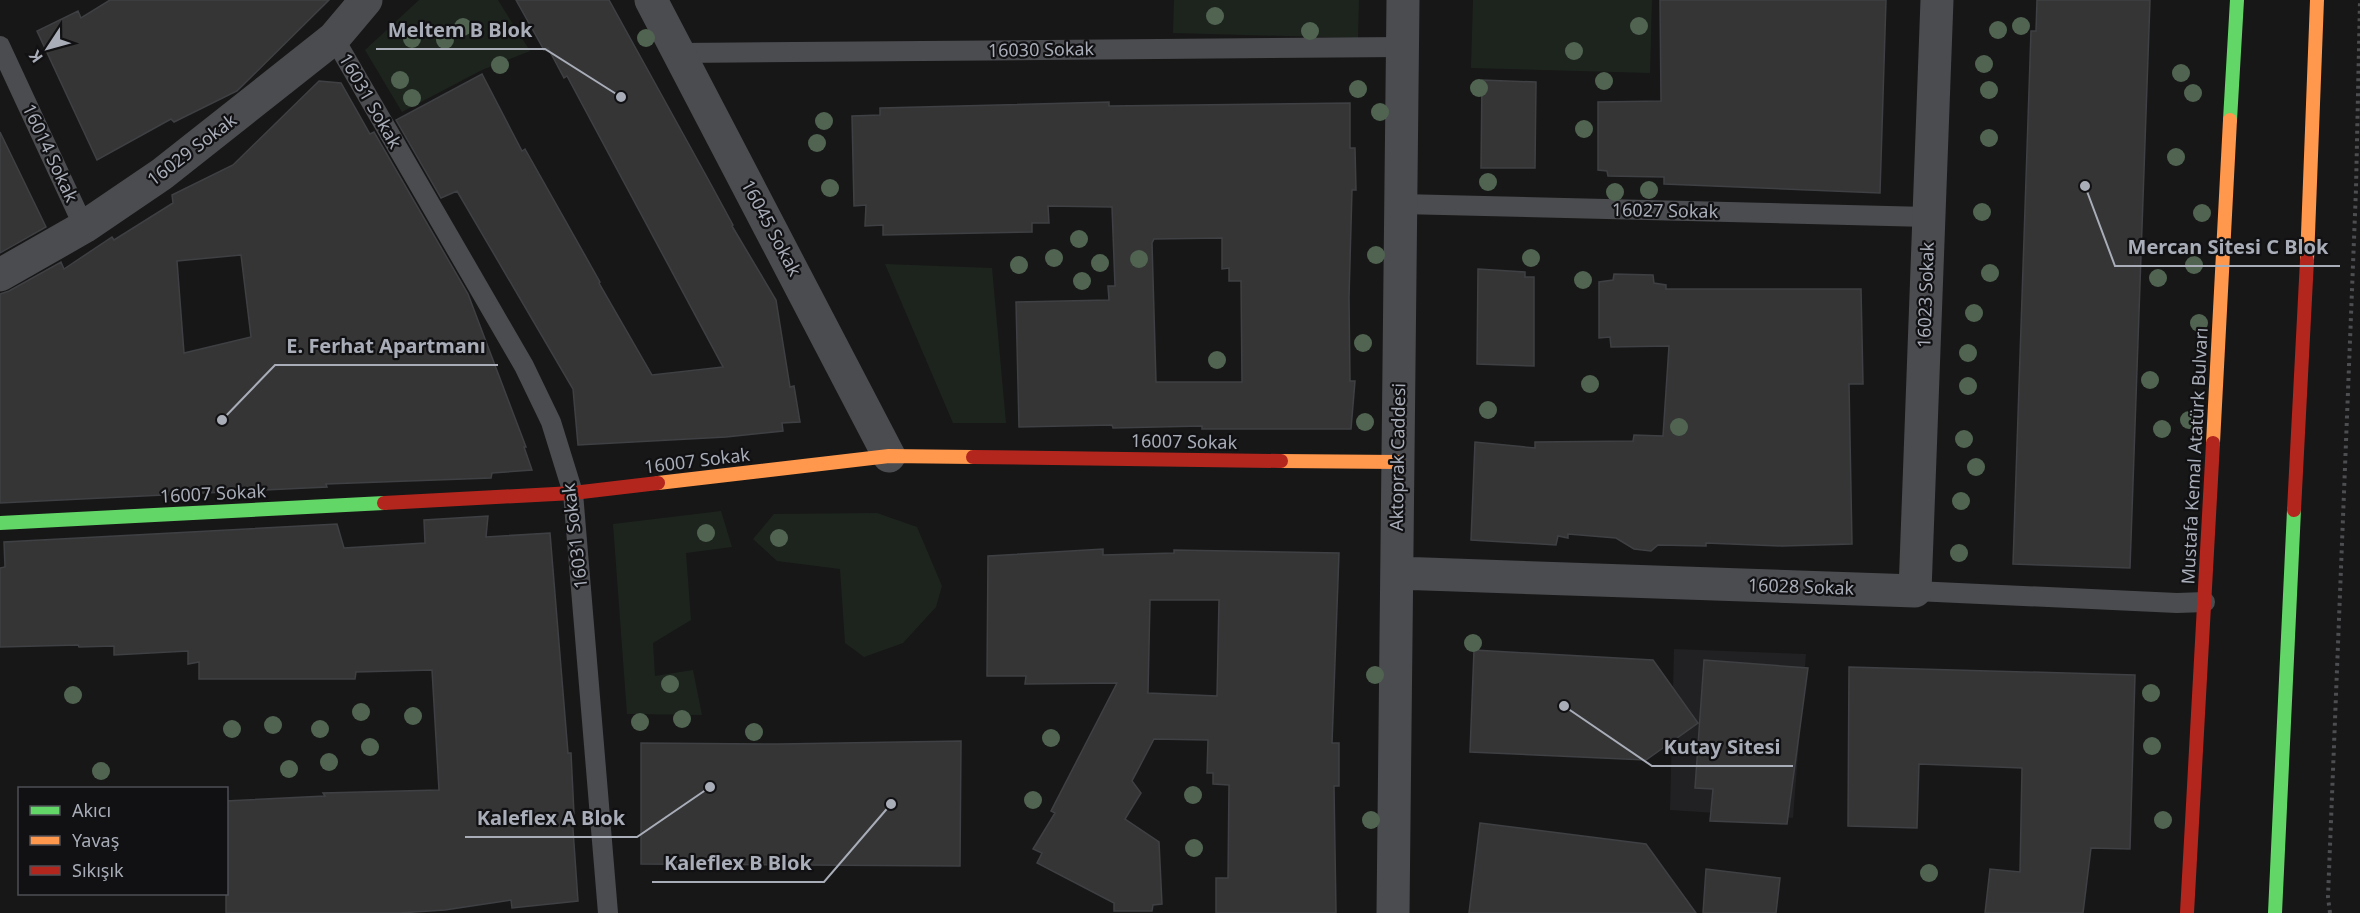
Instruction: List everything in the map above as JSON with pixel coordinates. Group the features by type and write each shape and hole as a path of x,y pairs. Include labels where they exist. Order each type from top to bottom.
{"main road":[{"name":"Mustafa Kemal Atatürk Bulvarı","path":"2187,913 2236,0"},
{"path":"2275,913 2317,0"},
{"name":"16007 Sokak","path":"0,523 573,493 890,456 1398,462"}],"street":[{"name":"16029 Sokak","path":"0,274 84,227 203,143 334,38 366,0"},
{"name":"16045 Sokak","path":"651,0 890,456"},
{"name":"Aktoprak Caddesi","path":"1393,913 1403,0"},
{"name":"16023 Sokak","path":"1915,591 1937,0"},
{"name":"16028 Sokak","path":"1397,573 1915,591"}],"lane":[{"name":"16031 Sokak","path":"334,38 524,366 551,422 573,493 608,913"},
{"name":"16014 Sokak","path":"0,46 84,227"},
{"name":"16030 Sokak","path":"680,53 1402,47"},
{"name":"16027 Sokak","path":"1401,204 1928,217"},
{"name":"16028 Sokak","path":"1915,591 2177,603 2205,602"}],"path":[{"path":"2330,913 2328,897 2356,189 2360,0"}],"shaded area":[{"path":"419,0 498,0 530,51 482,70 402,112 365,50"},
{"path":"1174,0 1359,0 1358,38 1173,33"},
{"path":"1473,0 1652,0 1650,73 1471,68"},
{"path":"885,264 992,268 1006,423 953,423"},
{"path":"721,511 732,547 686,553 691,620 653,643 655,676 693,670 702,715 627,714 613,524"},
{"path":"877,513 917,527 942,586 936,607 903,643 864,657 845,643 840,569 777,561 753,539 774,514"},
{"path":"1674,649 1806,654 1793,818 1670,810"}],"building":[{"path":"110,0 329,0 237,91 174,122 171,119 97,160 37,31 78,11 81,18"},
{"path":"516,0 609,0 732,226 776,300 790,387 794,386 800,422 782,423 783,431 726,437 578,445 573,389 457,191 441,198 396,120 482,74 522,151 525,149 652,375 723,367 567,76 564,78 548,48 544,50"},
{"path":"1660,0 1886,0 1880,193 1664,184 1664,177 1608,176 1607,171 1598,170 1598,102 1661,101"},
{"path":"2037,0 2150,0 2130,568 2013,564 2031,31 2036,31"},
{"path":"1482,80 1536,82 1535,168 1481,168"},
{"path":"319,81 341,83 370,134 374,132 468,294 526,447 524,447 532,470 492,473 491,478 326,484 327,487 0,503 0,294 61,262 64,269 112,237 114,240 173,203 172,195 233,165","holes":["241,255 251,337 184,353 177,261"]},
{"path":"1109,102 1109,106 1350,103 1350,148 1355,148 1356,190 1352,190 1349,298 1350,381 1355,381 1351,429 1202,429 1202,426 1113,428 1112,425 1019,427 1016,302 1109,300 1108,286 1115,286 1112,207 1048,206 1049,223 1032,223 1032,232 883,235 883,225 865,226 866,205 854,206 852,116 880,115 880,108","holes":["1222,238 1222,269 1229,268 1229,281 1241,281 1242,382 1156,382 1152,243 1154,239"]},
{"path":"0,132 46,227 0,253"},
{"path":"1478,269 1525,272 1525,277 1534,277 1534,366 1477,364"},
{"path":"1614,274 1653,275 1654,283 1666,285 1666,289 1861,289 1863,384 1849,384 1852,544 1782,546 1706,543 1706,546 1658,545 1651,551 1634,549 1616,538 1568,534 1568,538 1558,536 1556,545 1471,540 1475,442 1535,448 1535,442 1633,441 1634,435 1663,436 1669,346 1611,347 1610,337 1599,338 1599,282 1613,280"},
{"path":"488,516 486,537 550,533 568,753 571,753 574,814 572,815 578,901 512,908 511,900 445,910 399,913 226,913 228,801 325,796 323,793 439,790 432,670 356,672 355,679 199,679 199,662 188,664 188,651 114,655 114,646 0,647 0,568 5,567 4,542 337,524 344,548 425,543 424,520"},
{"path":"1103,549 1103,555 1174,553 1174,550 1339,553 1332,743 1339,743 1339,786 1334,786 1336,913 1216,913 1216,878 1228,878 1229,785 1213,784 1213,773 1207,773 1208,740 1154,739 1132,781 1141,793 1125,819 1159,842 1162,904 1153,905 1152,911 1114,911 1114,903 1037,863 1042,853 1033,849 1055,813 1051,811 1117,683 1025,684 1026,676 987,676 988,556","holes":["1150,600 1219,600 1217,696 1148,693"]},
{"path":"1474,650 1653,660 1698,723 1646,760 1470,752"},
{"path":"1704,660 1808,668 1787,824 1710,821 1713,789 1695,788"},
{"path":"1849,667 2135,675 2130,849 2091,848 2083,913 1985,913 1990,869 2020,872 2022,768 1919,764 1917,828 1848,826"},
{"path":"961,741 960,866 641,864 641,743 779,744"},
{"path":"1480,823 1646,844 1696,913 1469,913"},
{"path":"1706,869 1780,878 1776,913 1703,913"}],"traffic: fast":[{"path":"2230,120 2237,0"},
{"path":"0,523 384,503"},
{"path":"2275,913 2294,510"}],"traffic: slow":[{"path":"2307,260 2317,0"},
{"path":"2213,443 2230,120"},
{"path":"658,483 889,456 973,457"},
{"path":"1281,461 1398,462"}],"traffic: jam":[{"path":"2294,510 2307,260"},
{"path":"2187,913 2213,443"},
{"path":"973,457 1281,461"},
{"path":"384,503 573,493 658,483"}],"place":[{"name":"Meltem B Blok","path":"621,97"},
{"name":"Mercan Sitesi C Blok","path":"2085,186"},
{"name":"E. Ferhat Apartmanı","path":"222,420"},
{"name":"Kutay Sitesi","path":"1564,706"},
{"name":"Kaleflex A Blok","path":"710,787"},
{"name":"Kaleflex B Blok","path":"891,804"}]}
